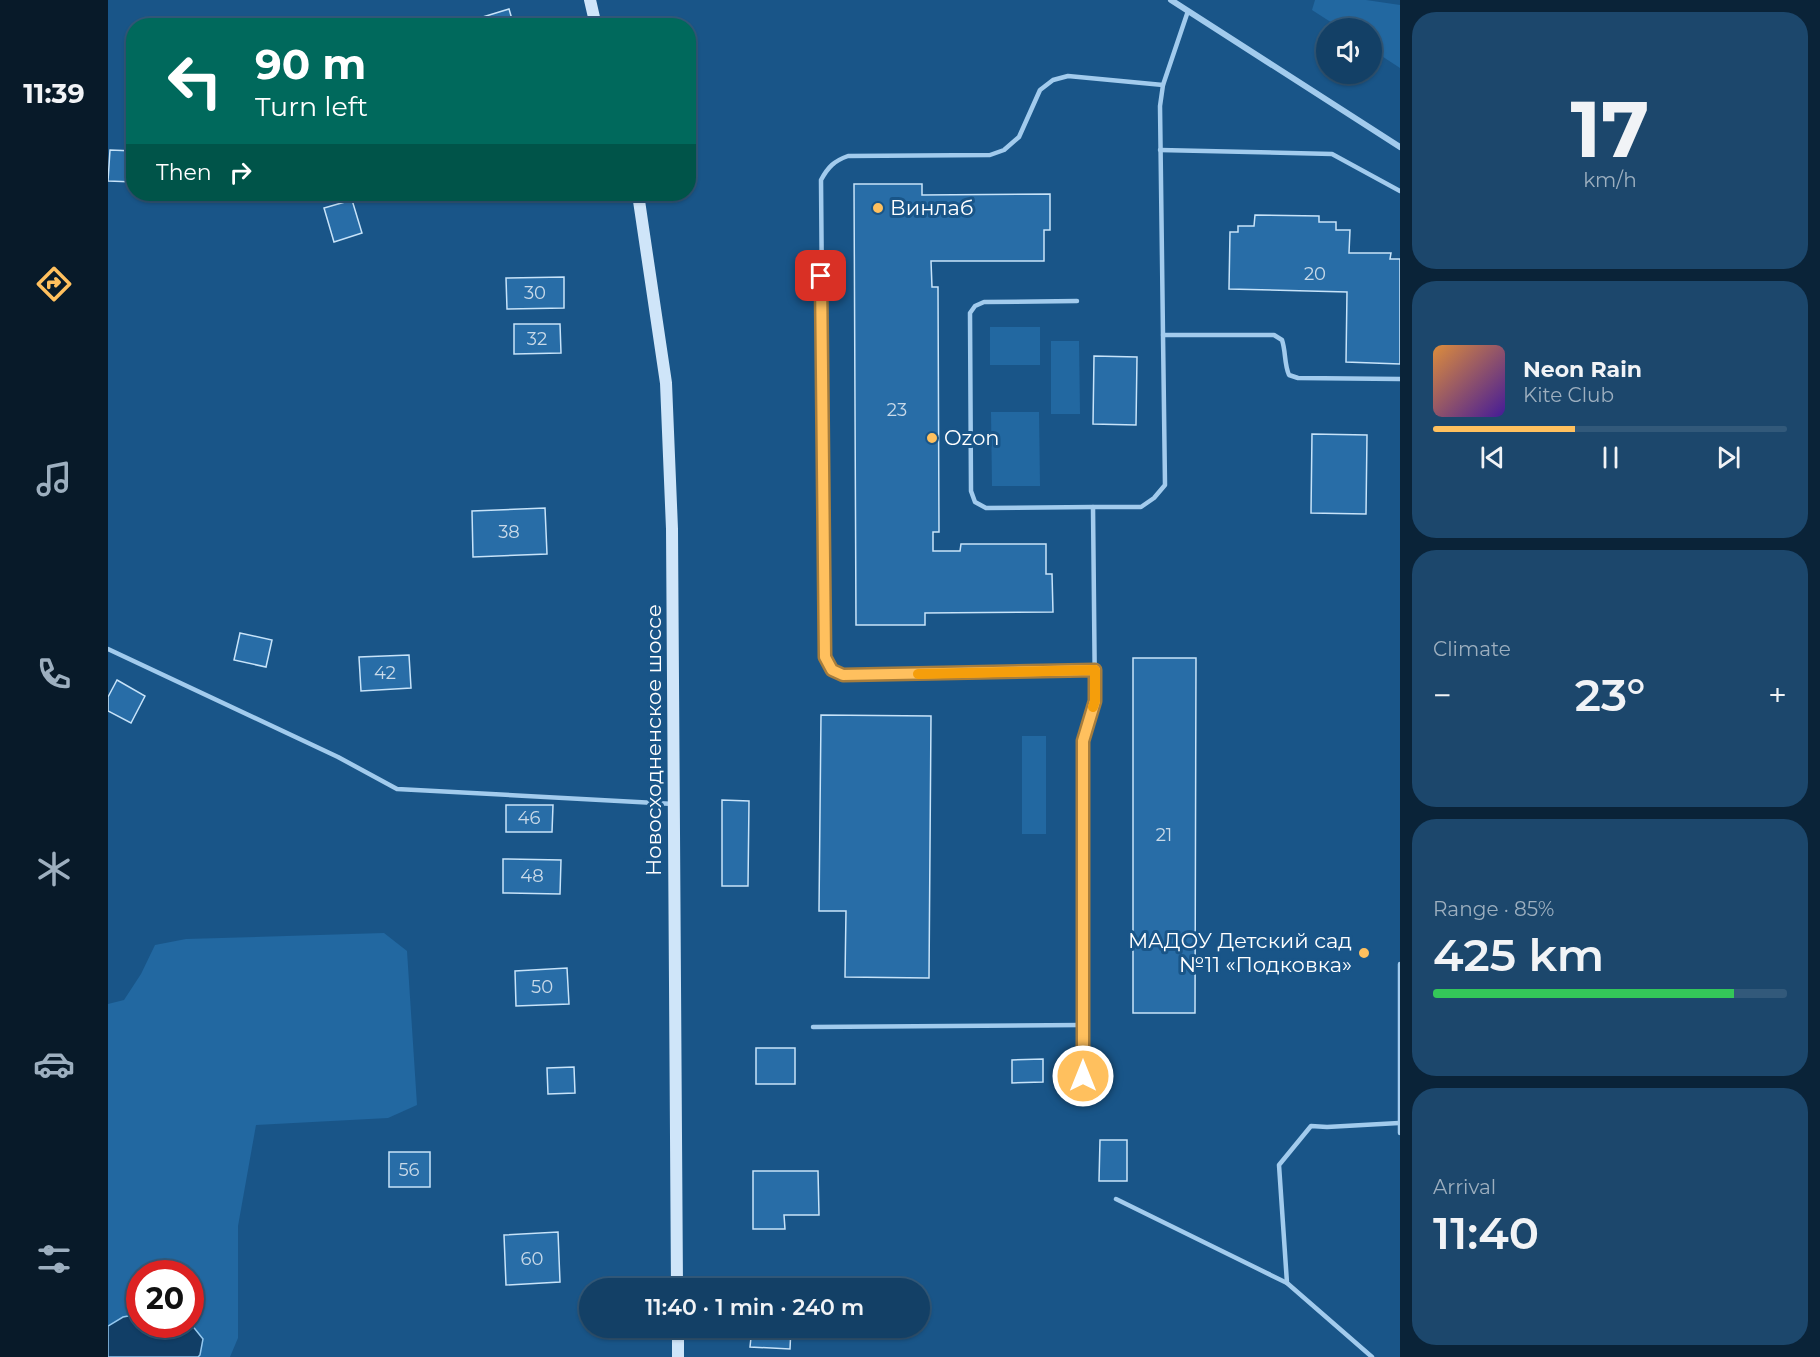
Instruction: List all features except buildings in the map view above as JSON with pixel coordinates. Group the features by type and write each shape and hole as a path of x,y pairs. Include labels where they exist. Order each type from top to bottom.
{"main road":[{"path":"590,0 594,18"},
{"name":"Новосходненское шоссе","path":"639,201 666,383 672,529 677,1278"},
{"path":"678,1338 678,1357"}],"street":[{"path":"1171,0 1400,147"}],"lane":[{"path":"1077,301 984,302 975,306 970,313 971,491 975,502 986,508 1141,507 1154,498 1165,485 1160,106 1163,85 1188,11"},
{"path":"1095,670 843,675 832,670 825,657 821,180 827,168 836,160 848,156 990,155 1004,150 1019,137 1040,90 1053,80 1068,76 1163,85"},
{"path":"1160,150 1332,154 1400,191"},
{"path":"1163,335 1274,335 1282,340 1285,348 1285,365 1289,375 1298,378 1400,379"},
{"path":"1086,1086 1083,1076 1082,1024 1083,741 1095,701 1093,507"},
{"path":"108,649 338,757 397,789 674,804"},
{"path":"1400,964 1400,1133"},
{"path":"813,1027 1082,1024"},
{"path":"1287,1283 1280,1165 1311,1126 1399,1123"},
{"path":"1116,1199 1287,1283 1372,1357"}],"shaded area":[{"path":"1315,0 1366,0 1400,5 1400,68 1382,56 1382,18 1324,18 1312,10"},
{"path":"990,327 1040,327 1040,365 990,365"},
{"path":"1051,341 1079,341 1080,414 1051,414"},
{"path":"991,412 1039,412 1040,486 992,486"},
{"path":"1022,736 1046,736 1046,834 1022,834"},
{"path":"384,933 407,951 417,1105 388,1118 256,1125 238,1226 238,1338 230,1357 198,1357 200,1355 196,1338 204,1338 204,1260 126,1260 126,1316 108,1326 108,1004 124,1000 141,974 155,945 186,939"},
{"path":"126,1316 126,1338 202,1338 200,1355 198,1357 108,1357 108,1326"}],"slow traffic":[{"path":"918,674 1095,670 1093,707"}],"place":[{"name":"Винлаб","path":"878,208"},
{"name":"Ozon","path":"932,438"},
{"name":"МАДОУ Детский сад №11 «Подковка»","path":"1364,953"}],"route":[{"path":"821,276 825,657 832,670 843,675 1095,670 1095,701 1083,741 1083,1076"}]}
